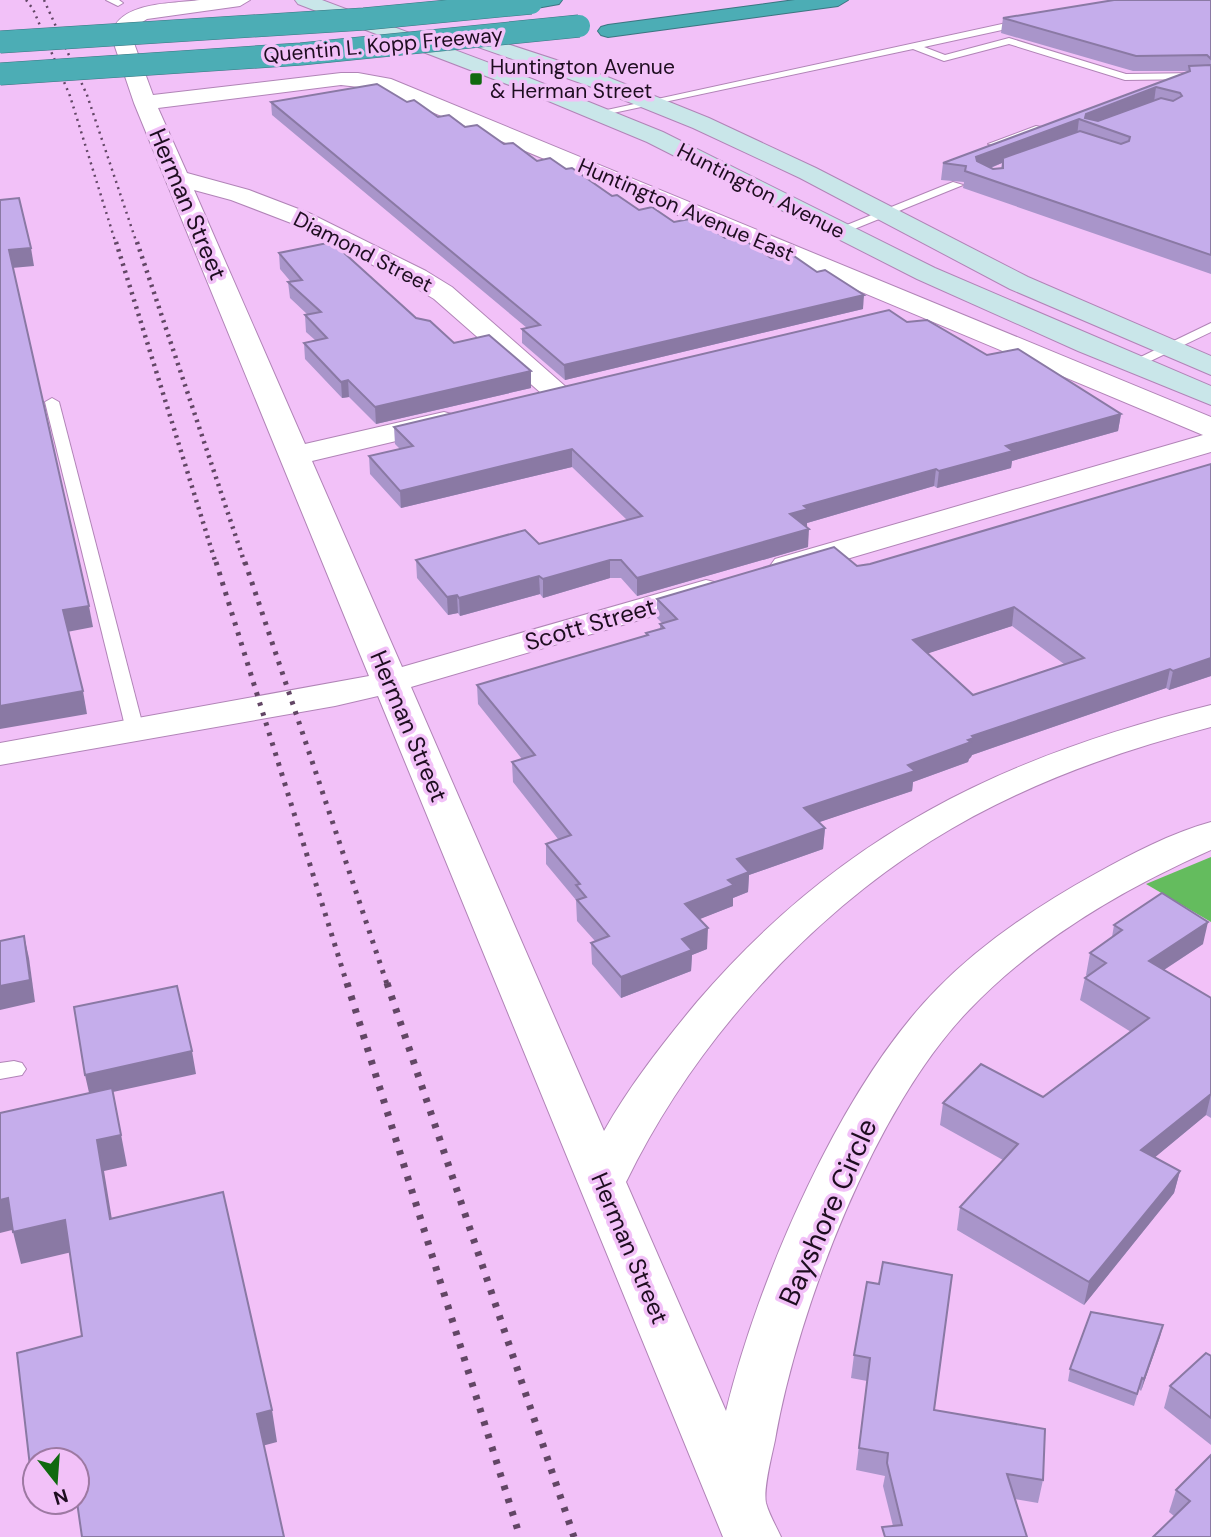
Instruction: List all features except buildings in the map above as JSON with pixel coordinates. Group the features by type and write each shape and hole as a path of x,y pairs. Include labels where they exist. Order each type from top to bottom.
{"highway":[{"name":"Quentin L. Kopp Freeway","path":"0,75 379,47 579,26 764,0"},
{"path":"170,63 444,47 608,31 838,0"},
{"name":"Quentin L. Kopp Freeway","path":"0,42 337,21 544,1"}],"street":[{"name":"Herman Street","path":"240,0 164,9 128,20 121,28 121,35 145,103 744,1519"},
{"name":"Huntington Avenue","path":"305,0 599,113 707,162 838,231 1005,310 1211,396"},
{"name":"Huntington Avenue","path":"357,0 529,56 650,102 808,173 1019,283 1211,366"},
{"name":"Huntington Avenue East","path":"145,103 358,79 383,84 1211,428"},
{"name":"Diamond Street","path":"177,178 231,192 300,218 417,277 443,293 559,394"},
{"path":"879,317 919,307"},
{"path":"294,456 467,416"},
{"name":"Scott Street","path":"0,754 335,695 390,682 1211,442"},
{"path":"602,1182 636,1117 682,1053 734,990 796,926 854,876 916,832 991,792 1117,743 1211,716"},
{"name":"Bayshore Circle","path":"744,1519 753,1410 782,1312 815,1226 852,1144 896,1070 951,1000 1009,949 1081,898 1152,859 1211,835"}],"lane":[{"path":"599,113 1020,23 1035,24"},
{"path":"914,46 944,58 1009,41 1125,78 1208,77"},
{"path":"1191,72 1208,77"},
{"path":"1154,91 1208,77"},
{"path":"1010,155 988,146 1053,123"},
{"path":"838,231 957,186"},
{"path":"1133,365 1211,327"},
{"path":"52,402 135,730"}],"green space":[{"path":"1211,857 1211,922 1146,884"}],"railway":[{"path":"26,0 33,9 70,96 116,244"},
{"path":"44,0 87,95 137,244"},
{"path":"116,242 216,564"},
{"path":"137,242 245,564"},
{"path":"216,562 347,984"},
{"path":"245,562 387,984"},
{"path":"347,983 520,1537"},
{"path":"387,983 574,1537"}],"place":[{"name":"Huntington Avenue & Herman Street","path":"476,79"}]}
